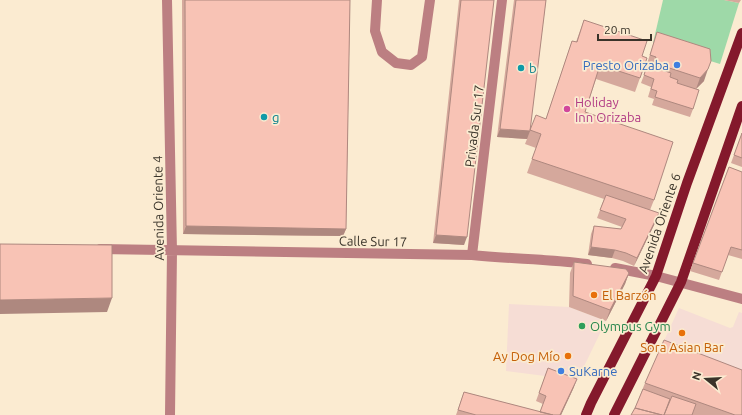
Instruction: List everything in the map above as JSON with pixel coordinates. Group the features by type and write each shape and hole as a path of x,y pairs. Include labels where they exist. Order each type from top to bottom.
{"main road":[{"name":"Avenida Oriente 6","path":"586,415 656,276 687,183 742,33"},
{"path":"614,415 681,282 742,106"}],"street":[{"name":"Avenida Oriente 4","path":"167,0 172,252 170,415"},
{"path":"377,0 374,31 382,52 396,63 411,65 422,57 430,0"},
{"name":"Privada Sur 17","path":"472,255 502,0"},
{"name":"Calle Sur 17","path":"86,249 172,252 472,255 513,259 559,260 656,276 742,299"}],"shaded area":[{"path":"509,304 569,307 606,321 574,387 545,376 506,371"},
{"path":"679,308 730,328 733,327 739,312 742,313 742,385 658,354"}],"green space":[{"path":"663,0 724,0 739,3 720,64 653,43"}],"building":[{"name":"g","path":"185,0 350,0 346,229 186,226"},
{"path":"461,0 494,0 467,237 436,235"},
{"name":"b","path":"516,0 546,0 530,131 500,129"},
{"name":"Holiday Inn Orizaba","path":"584,20 647,41 642,56 647,58 640,78 600,65 585,112 673,142 654,200 532,159 541,134 530,130 536,115 546,119 572,41 577,42"},
{"path":"657,32 710,49 711,61 708,69 700,78 654,63 656,57 650,55"},
{"path":"647,65 671,73 670,77 678,80 677,83 699,90 693,109 655,97 657,91 651,89 654,79 644,75"},
{"path":"742,133 742,158 734,155"},
{"path":"729,167 742,172 742,250 731,247 722,272 693,263"},
{"path":"606,195 659,213 637,258 615,250 591,247 594,226 621,229 626,219 600,210"},
{"path":"0,244 112,245 112,298 0,300"},
{"name":"El Barzón","path":"574,262 626,269 629,273 610,310 573,296"},
{"path":"664,340 742,370 742,415 735,415 645,383"},
{"path":"548,368 577,379 560,415 540,412 546,396 539,393"},
{"path":"643,389 670,399 664,415 635,408"},
{"path":"464,392 553,415 476,415 458,410"},
{"path":"672,396 696,404 692,415 664,415"},
{"path":"635,408 662,415 631,415"}],"place":[{"name":"Presto Orizaba","path":"677,65"},
{"name":"b","path":"521,68"},
{"name":"Holiday Inn Orizaba","path":"567,109"},
{"name":"g","path":"264,117"},
{"name":"El Barzón","path":"594,295"},
{"name":"Olympus Gym","path":"582,326"},
{"name":"Sora Asian Bar","path":"682,333"},
{"name":"Ay Dog Mío","path":"568,356"},
{"name":"SuKarne","path":"561,371"}]}
